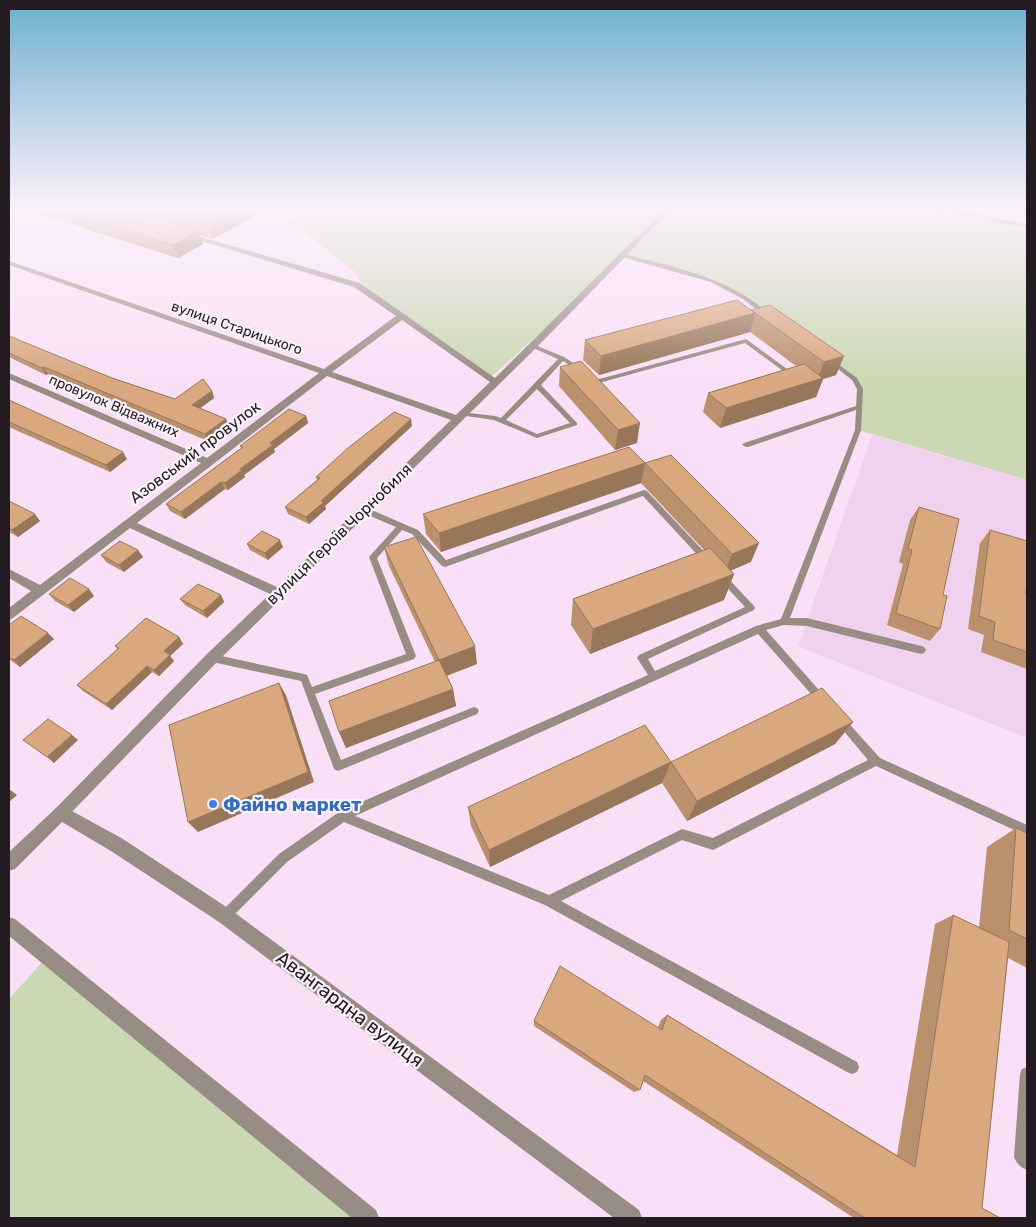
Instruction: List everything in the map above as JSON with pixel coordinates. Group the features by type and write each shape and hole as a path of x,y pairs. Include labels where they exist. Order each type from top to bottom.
{"street":[{"name":"вулиця Старицького","path":"13,264 325,373 459,416"},
{"path":"287,264 352,283 366,290 494,381"},
{"name":"вулиця Героїв Чорнобиля","path":"9,863 212,658 616,264"},
{"name":"Азовський провулок","path":"9,615 39,590 402,316"},
{"name":"провулок Відважних","path":"9,376 208,462"},
{"path":"128,523 279,593"},
{"path":"9,572 39,590"},
{"name":"Авангардна вулиця","path":"61,812 117,845 225,916 631,1218"},
{"path":"9,925 368,1218"}],"lane":[{"path":"653,264 713,281 745,298 776,321"},
{"path":"533,346 574,364 595,382 746,341 798,380"},
{"path":"784,621 858,430 860,389 856,379 824,356"},
{"path":"502,421 562,358"},
{"path":"459,416 495,418 537,436 575,424 537,385"},
{"path":"746,444 859,407"},
{"path":"364,510 415,532 445,564 644,493 711,565"},
{"path":"310,692 411,656 373,557 401,526"},
{"path":"654,677 642,658 751,608 718,572"},
{"path":"225,916 283,858 343,816 759,629 784,621 807,622 921,650"},
{"path":"759,629 876,761 1027,831"},
{"path":"212,658 304,678 338,766 474,711"},
{"path":"549,901 682,834 713,844 876,761"},
{"path":"343,816 549,901 852,1067"},
{"path":"1027,1074 1021,1157 1027,1162"}],"shaded area":[{"path":"872,435 1027,480 1027,738 798,646"}],"green space":[{"path":"345,264 611,264 574,302 492,376 374,293 359,280 356,273"},
{"path":"653,264 1027,264 1027,480 858,430 860,389 855,379 745,298 713,281"},
{"path":"46,958 354,1218 9,1218 9,999"}],"building":[{"path":"737,300 755,313 601,356 585,340"},
{"path":"770,305 844,356 824,362 751,310"},
{"path":"9,336 112,378 175,399 203,379 212,391 192,405 226,419 205,434 9,353"},
{"path":"581,361 640,423 618,430 560,367"},
{"path":"804,364 823,378 726,408 708,393"},
{"path":"9,400 123,452 106,465 9,422"},
{"path":"289,409 306,416 270,443 273,445 240,469 242,470 225,483 221,482 181,512 166,504 243,447 240,446"},
{"path":"394,412 411,419 321,501 324,502 306,517 285,507 320,478 316,477 348,448"},
{"path":"629,447 645,463 439,533 423,514"},
{"path":"671,455 759,543 732,554 645,463"},
{"path":"9,501 35,514 12,530 9,528"},
{"path":"919,507 959,519 943,595 947,596 940,629 896,613 912,550 908,549"},
{"path":"990,530 1027,541 1027,652 993,640 995,622 979,616"},
{"path":"262,531 280,540 265,553 247,544"},
{"path":"416,537 475,646 439,660 384,547"},
{"path":"120,541 138,550 119,565 101,555"},
{"path":"710,548 734,574 593,629 573,599"},
{"path":"70,578 89,589 68,605 49,594"},
{"path":"198,584 221,595 203,611 180,599"},
{"path":"21,616 48,633 14,660 9,657 9,625"},
{"path":"146,618 179,637 164,651 170,655 154,670 147,666 106,704 77,685 119,648 115,646"},
{"path":"439,660 453,689 339,732 329,701"},
{"path":"279,683 308,772 188,822 169,725"},
{"path":"822,688 853,722 697,801 671,762"},
{"path":"48,719 72,735 47,757 23,740"},
{"path":"645,725 671,762 489,850 468,807"},
{"path":"1016,828 1027,833 1027,939 1009,930"},
{"path":"953,915 1009,942 982,1208 1000,1218 865,1218 645,1075 640,1090 534,1021 560,966 662,1030 667,1015 915,1167"}],"place":[{"name":"Файно маркет","path":"213,804"}]}
